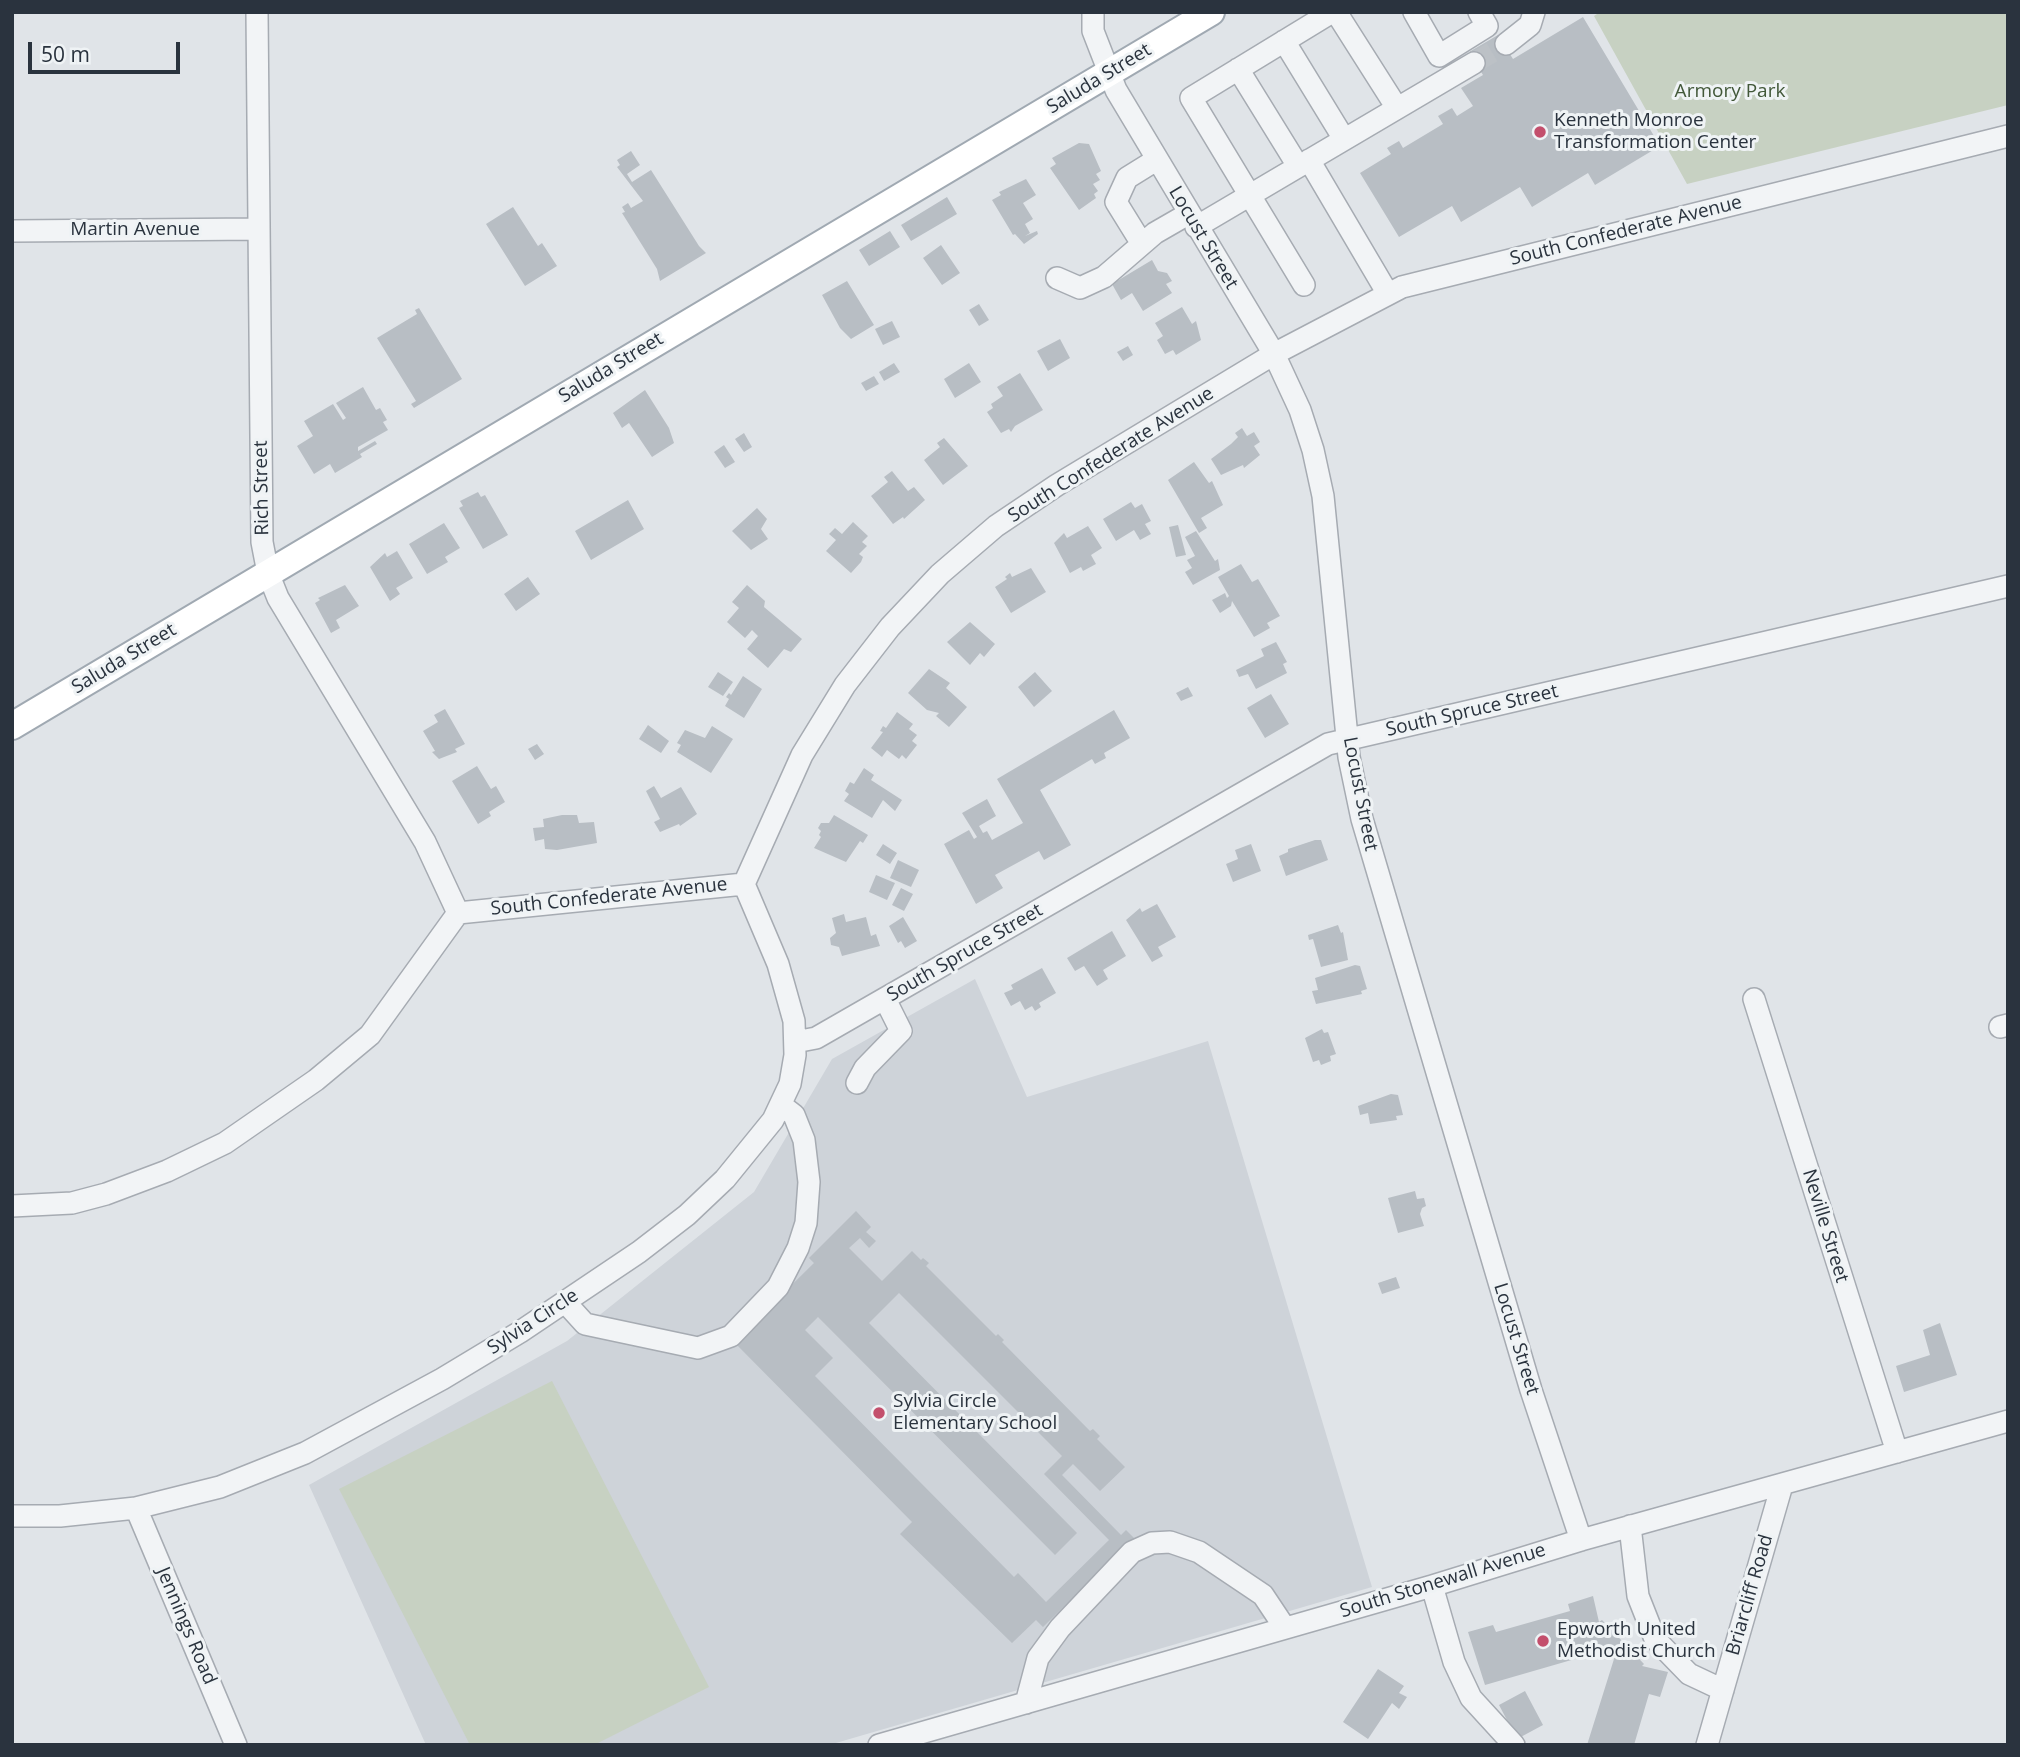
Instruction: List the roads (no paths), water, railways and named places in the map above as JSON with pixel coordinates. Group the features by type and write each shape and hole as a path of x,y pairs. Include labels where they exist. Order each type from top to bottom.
{"main road":[{"name":"Saluda Street","path":"12,726 1211,12"}],"street":[{"name":"Rich Street","path":"257,12 262,542 268,573 278,598 425,842 458,912"},
{"name":"Locust Street","path":"1093,12 1093,31 1108,74 1192,221 1275,354 1300,410 1313,450 1323,496 1354,785 1379,881 1531,1390 1581,1539"},
{"path":"1304,285 1191,98 1334,12 1396,108"},
{"path":"1414,12 1439,55 1487,26 1479,12"},
{"path":"1506,44 1530,25 1534,12"},
{"path":"1284,41 1344,139"},
{"path":"1057,278 1080,288 1104,276 1142,244 1248,195 1475,63"},
{"path":"1238,69 1388,294"},
{"name":"South Confederate Avenue","path":"458,912 744,884 802,755 845,685 890,627 940,574 996,526 1057,485 1275,354 1388,294 1416,283 2008,136"},
{"path":"1142,244 1116,202 1127,178 1156,160"},
{"name":"Martin Avenue","path":"12,231 258,229"},
{"name":"South Spruce Street","path":"795,1042 816,1038 1328,744 2008,586"},
{"name":"Sylvia Circle","path":"12,1516 60,1516 136,1508 220,1487 305,1453 442,1379 565,1302 687,1215 749,1152 781,1105 790,1084 795,1042 794,1021 778,964 744,884"},
{"path":"12,1206 72,1203 106,1194 167,1171 225,1143 316,1080 370,1035 458,912"},
{"path":"857,1083 865,1068 901,1031 885,999"},
{"name":"Neville Street","path":"1754,999 1897,1452"},
{"path":"565,1302 585,1324 698,1348 731,1336 778,1287 798,1248 806,1223 809,1182 804,1140 794,1115 781,1105"},
{"name":"South Stonewall Avenue","path":"879,1745 1433,1586 1581,1539 1782,1486 2008,1421"},
{"name":"Briarcliff Road","path":"1707,1745 1782,1486"},
{"name":"Jennings Road","path":"136,1508 236,1745"},
{"path":"1630,1526 1638,1595 1655,1639 1689,1674 1723,1690"},
{"path":"1026,1703 1038,1658 1059,1628 1132,1552 1152,1543 1170,1542 1199,1552 1263,1595 1285,1628"},
{"path":"1433,1586 1454,1662 1471,1698 1514,1745"}],"tunnel":[{"path":"1474,63 1506,44"}],"place":[{"name":"Kenneth Monroe Transformation Center","path":"1540,132"},
{"name":"Sylvia Circle Elementary School","path":"879,1413"},
{"name":"Epworth United Methodist Church","path":"1543,1641"}],"park label":[{"name":"Armory Park","path":"1730,92"}]}
